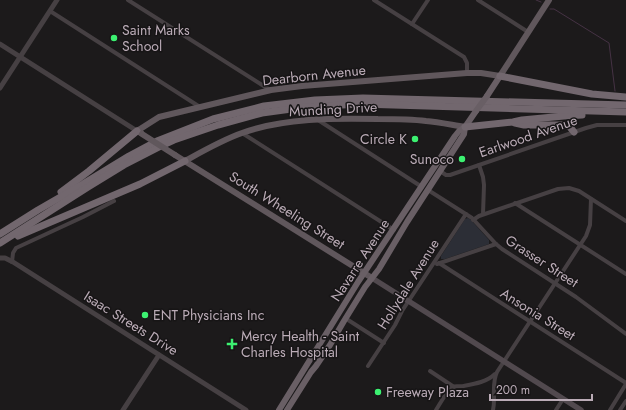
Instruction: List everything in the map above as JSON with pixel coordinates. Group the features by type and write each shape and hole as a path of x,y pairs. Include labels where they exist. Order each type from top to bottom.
{"highway":[{"name":"Navarre Avenue","path":"279,410 365,273 422,187 464,134 465,127 500,76"},
{"path":"500,76 586,93 626,96"},
{"path":"0,234 128,156 157,141 213,119 264,106 315,100 363,98 626,105"},
{"path":"0,244 124,165 163,145 218,125 262,113 306,107 360,104 626,112"},
{"path":"465,127 564,116 600,115 626,112"},
{"path":"513,122 524,125 565,125 569,126 574,132"},
{"name":"Navarre Avenue","path":"287,410 435,180 437,170 450,144 459,130 465,127"},
{"path":"38,210 140,133"},
{"path":"435,180 439,168 452,148 450,144"},
{"path":"0,244 144,182 184,161"},
{"path":"428,190 426,186 437,170"},
{"path":"318,363 315,359 334,328 337,317"},
{"path":"291,403 295,392 302,381 301,377"}],"main road":[{"name":"Navarre Avenue","path":"500,76 549,0"},
{"name":"Dearborn Avenue","path":"140,133 159,117 271,90 302,86 468,73 481,73 500,76"},
{"name":"Munding Drive","path":"184,161 242,133 260,127 299,121 356,118 412,120 465,127"},
{"name":"South Wheeling Street","path":"140,133 581,410"}],"street":[{"path":"0,88 57,0"},
{"path":"128,0 271,90"},
{"path":"374,0 464,57 467,63 468,73"},
{"path":"412,24 428,0"},
{"path":"478,0 528,32"},
{"path":"50,11 200,107"},
{"name":"South Wheeling Street","path":"0,44 140,133"},
{"path":"316,119 422,187"},
{"name":"Earlwood Avenue","path":"437,170 448,175 597,125 626,124"},
{"path":"242,133 394,230"},
{"path":"479,165 484,180 483,214"},
{"path":"473,220 483,214 514,203 556,189 569,188 577,190 626,221"},
{"name":"Grasser Street","path":"428,190 466,214 502,249 582,301 626,334"},
{"path":"436,410 447,393 454,387 486,380 497,372 587,234 591,199"},
{"path":"12,262 13,253 16,248 78,220 114,201"},
{"path":"514,203 626,274"},
{"name":"Hollydale Avenue","path":"368,366 466,214"},
{"path":"432,266 496,244"},
{"name":"Isaac Streets Drive","path":"1,258 12,262 246,410"},
{"name":"Ansonia Street","path":"439,263 626,384"},
{"path":"345,318 384,343"},
{"path":"123,410 159,355"},
{"path":"430,371 454,387"},
{"path":"493,410 495,401 494,382 497,372"},
{"path":"610,410 626,384"},
{"path":"556,410 563,398"},
{"path":"620,410 626,401"}],"shaded area":[{"path":"468,218 489,240 489,244 441,259 441,256 465,219"}],"waterway":[{"path":"536,0 541,2"},
{"path":"550,9 554,9 609,43 615,91"}],"place":[{"name":"Saint Marks School","path":"114,38"},
{"name":"Circle K","path":"415,139"},
{"name":"Sunoco","path":"462,159"},
{"name":"ENT Physicians Inc","path":"145,315"},
{"name":"Mercy Health - Saint Charles Hospital","path":"232,344"},
{"name":"Freeway Plaza","path":"378,392"}]}
